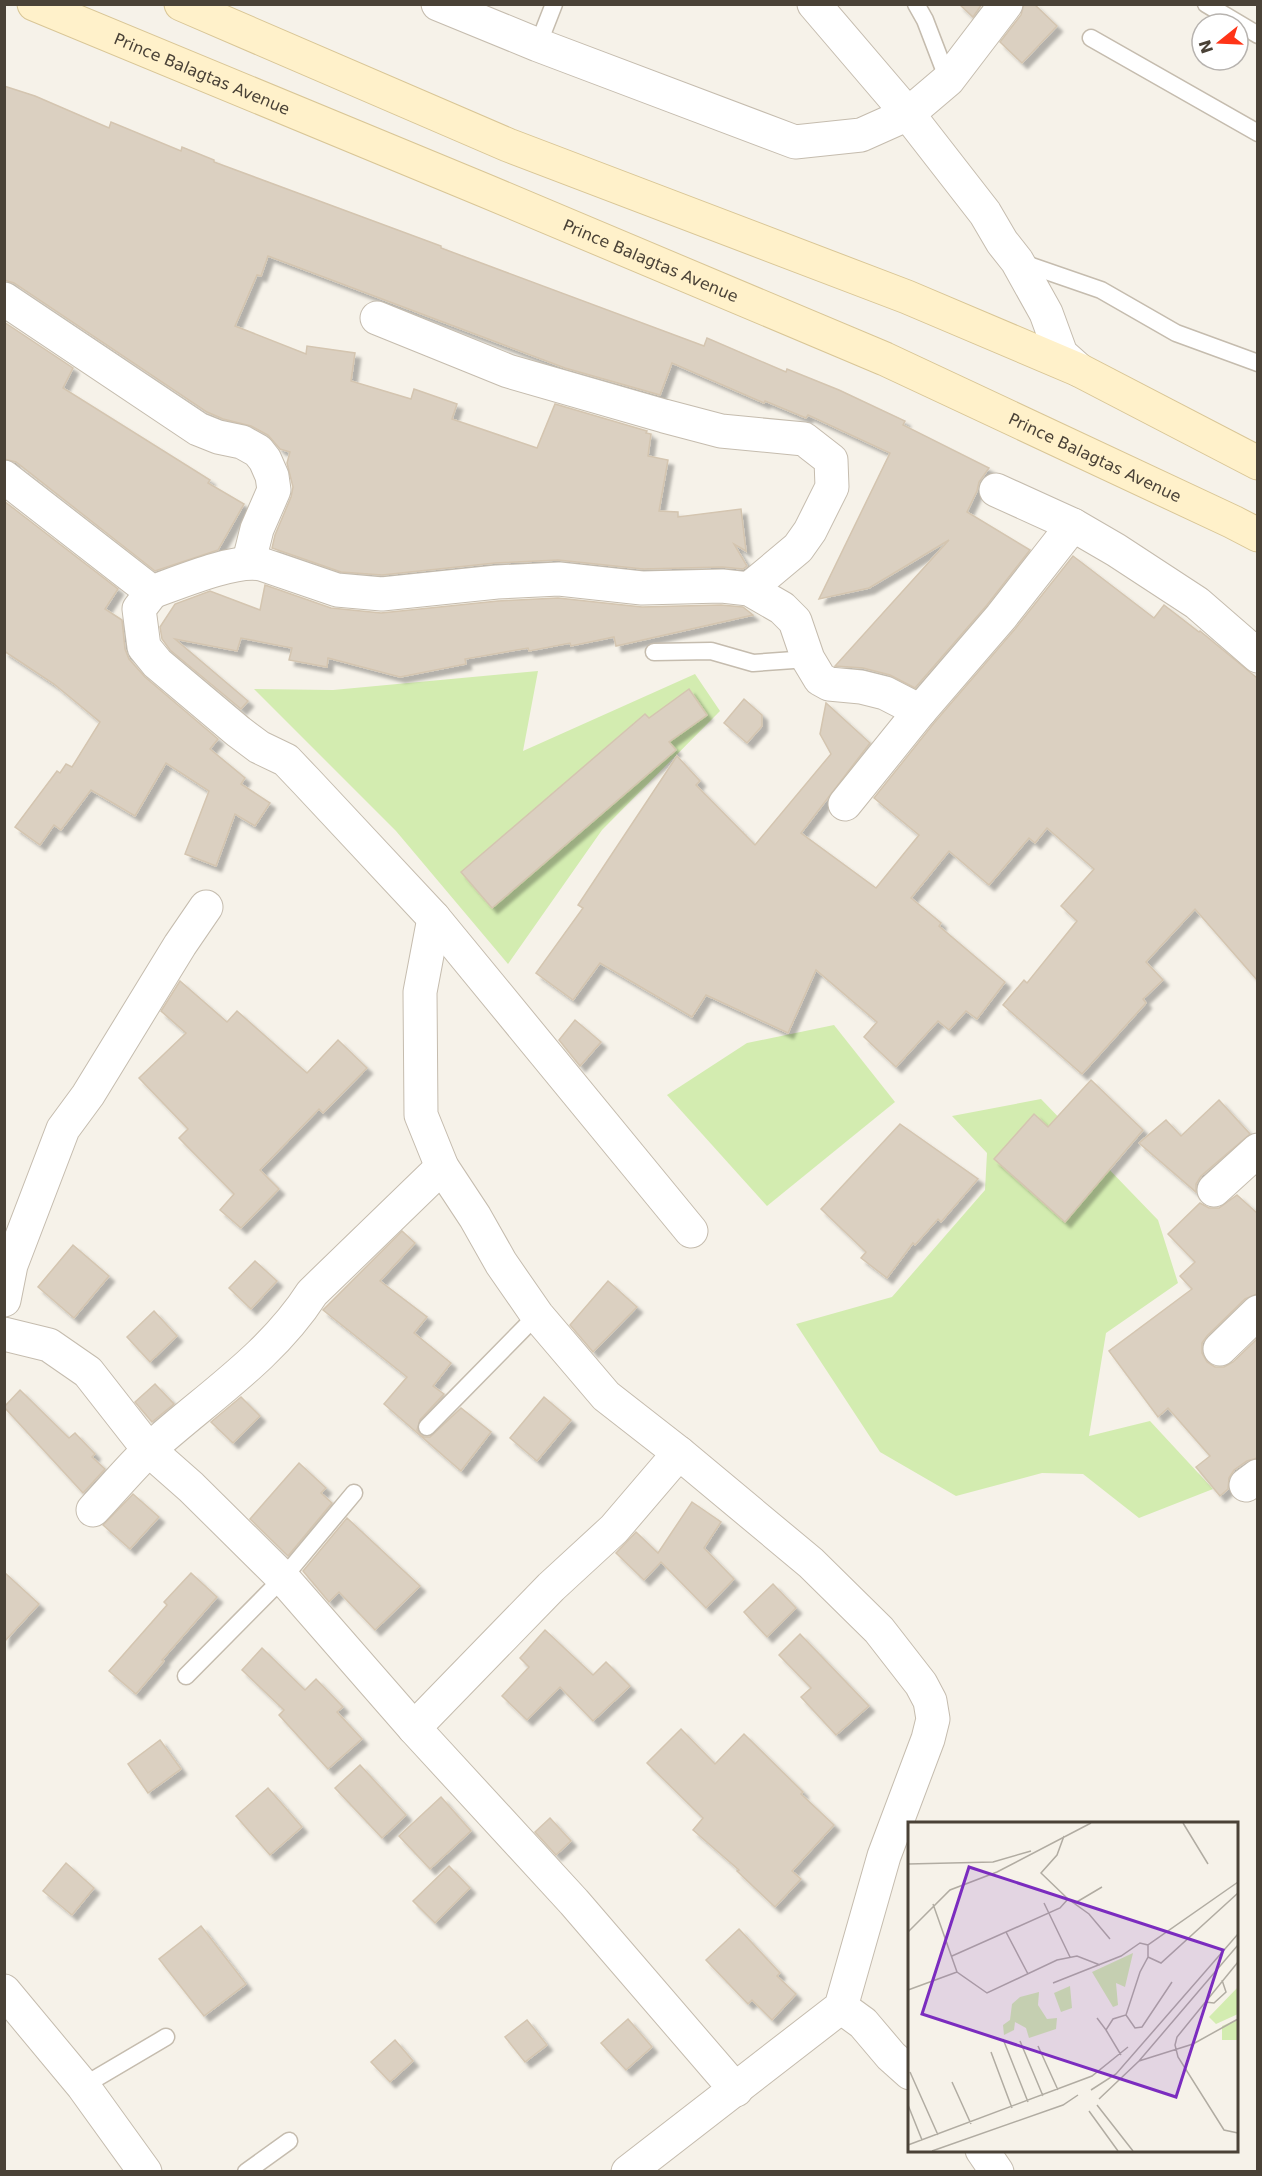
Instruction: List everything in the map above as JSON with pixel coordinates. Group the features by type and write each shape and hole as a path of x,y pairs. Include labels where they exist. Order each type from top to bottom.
{"main road":[{"name":"Prince Balagtas Avenue","path":"34,4 486,190 885,359 1233,522 1257,536"},
{"path":"181,4 508,145 907,297 1079,370 1257,463"}],"street":[{"path":"814,4 908,114 986,213 1002,242 1017,261 1046,313 1061,354 1079,370"},
{"path":"451,7 538,45 795,142 861,135 908,114 948,80 1006,4"},
{"path":"4,299 198,429 218,438 242,442 258,451 266,460 274,490 257,529 249,561"},
{"path":"377,318 508,371 652,413 721,431 804,439 831,460 832,487 810,531 798,548 749,589"},
{"path":"4,477 152,592"},
{"path":"996,490 1073,525 1116,550 1197,603 1257,656"},
{"path":"845,804 920,711 1001,617 1073,525"},
{"path":"691,1231 434,918 286,760 259,747 239,732 157,663 144,647 139,609 152,592 196,576 249,561 337,590 382,594 497,582 559,579 642,588 722,586 749,589 782,608 795,621 808,659 820,679 829,684 861,687 885,693 920,711"},
{"path":"4,1300 8,1262 63,1129 88,1095 180,945 206,907"},
{"path":"434,918 420,992 421,1115 442,1167 475,1217 501,1263 537,1315 606,1396 679,1453 811,1563 879,1630 921,1684 930,1701 933,1719 928,1739 884,1856 841,2007 628,2172"},
{"path":"1214,1190 1257,1150"},
{"path":"93,1510 149,1450 244,1369 299,1312 312,1293 442,1167"},
{"path":"1220,1349 1257,1312"},
{"path":"4,1334 49,1345 88,1372 149,1450 191,1487 283,1578 414,1728 574,1902 736,2090"},
{"path":"414,1728 550,1587 614,1529 679,1453"},
{"path":"4,1990 82,2086 145,2172"},
{"path":"841,2007 863,2023 908,2072"},
{"path":"983,2152 997,2172"}],"lane":[{"path":"538,45 554,4"},
{"path":"916,4 925,20 948,80"},
{"path":"1206,4 1257,35"},
{"path":"1091,38 1257,133"},
{"path":"1017,261 1101,290 1176,333 1257,363"},
{"path":"654,652 711,651 753,663 808,659"},
{"path":"427,1427 537,1315"},
{"path":"186,1676 283,1578 354,1493"},
{"path":"82,2086 166,2037"},
{"path":"246,2172 289,2141"}],"green space":[{"path":"538,671 523,751 695,674 720,711 602,830 508,964 396,831 254,689 333,690"},
{"path":"834,1025 895,1102 767,1206 667,1095 747,1043"},
{"path":"1041,1099 1158,1220 1178,1283 1106,1333 1089,1436 1150,1421 1213,1489 1139,1518 1083,1474 1042,1473 956,1496 880,1452 796,1324 892,1297 985,1190 987,1153 952,1116"}],"building":[{"path":"959,4 982,4 973,17"},
{"path":"1024,4 1034,4 1057,26 1022,63 1000,42 1021,15"},
{"path":"4,86 35,96 109,128 111,122 181,151 182,147 214,160 214,162 704,346 707,338 786,372 787,369 839,390 905,421 903,425 989,468 979,482 967,512 1030,550 987,605 915,688 890,675 863,668 835,666 949,540 869,588 819,599 890,453 808,415 806,418 765,401 764,403 672,363 660,395 565,368 268,256 261,276 257,275 235,326 306,354 307,346 355,353 351,381 411,399 414,389 457,404 452,419 537,448 555,404 647,431 646,433 651,434 648,456 668,460 659,511 678,512 678,517 741,509 746,551 734,544 747,566 743,569 722,567 643,569 558,560 495,563 382,575 341,572 272,548 293,487 287,463 290,452 280,449 268,435 251,426 223,419 207,412 14,283 4,280"},
{"path":"4,322 73,368 63,388 210,480 208,483 244,504 218,550 155,571 16,462 4,459"},
{"path":"4,501 118,589 105,609 122,620 125,649 129,659 145,677 218,739 210,749 245,778 241,784 270,803 255,826 235,814 216,866 185,854 209,791 166,763 135,816 91,790 61,830 54,825 40,845 15,827 57,771 60,773 66,764 72,767 100,722 54,684 4,651"},
{"path":"1073,556 1154,618 1164,605 1257,678 1257,980 1195,909 1146,962 1163,980 1143,999 1146,1003 1082,1074 1003,1005 1024,980 1027,983 1077,921 1061,906 1094,869 1047,828 1035,843 1029,838 989,885 949,851 911,898 941,923 939,926 1005,982 977,1019 966,1011 949,1030 938,1021 896,1067 864,1037 877,1022 816,970 788,1033 706,995 692,1017 600,963 573,1000 536,973 583,908 578,905 677,756 700,781 696,785 755,845 831,754 820,734 826,703 870,743 801,833 876,888 919,835 874,798"},
{"path":"265,585 331,608 381,613 498,601 558,598 642,607 721,605 743,607 753,615 616,646 614,637 571,646 570,643 529,651 528,648 465,659 466,664 400,677 328,658 327,667 289,660 292,648 241,638 237,651 175,639 248,701 241,709 170,650 162,639 160,627 175,604 210,591 260,610"},
{"path":"689,689 707,715 669,742 676,750 492,908 461,872 645,714 649,718"},
{"path":"744,699 762,715 762,726 747,743 724,723"},
{"path":"180,981 227,1022 237,1011 307,1073 338,1040 367,1068 323,1113 319,1109 260,1170 279,1189 241,1228 220,1210 234,1194 179,1138 188,1129 139,1078 186,1033 161,1011"},
{"path":"575,1020 601,1042 580,1066 559,1040"},
{"path":"1091,1080 1143,1130 1065,1222 994,1159 1034,1114 1048,1127"},
{"path":"1219,1100 1250,1134 1201,1176 1196,1184 1196,1192 1139,1143 1166,1120 1181,1136"},
{"path":"900,1124 978,1179 941,1222 938,1219 915,1245 913,1243 887,1278 861,1258 866,1252 821,1209"},
{"path":"1237,1195 1257,1213 1257,1294 1245,1299 1207,1336 1202,1343 1202,1353 1207,1362 1215,1367 1224,1367 1233,1362 1257,1339 1257,1458 1247,1461 1234,1470 1229,1478 1228,1489 1220,1496 1196,1467 1210,1456 1168,1408 1158,1417 1109,1351 1192,1289 1180,1276 1195,1262 1168,1234 1200,1203 1209,1208 1219,1208"},
{"path":"402,1231 415,1243 380,1281 427,1317 414,1333 451,1363 433,1386 444,1394 420,1420 417,1430 424,1437 430,1437 461,1408 491,1432 461,1471 384,1404 407,1377 323,1310"},
{"path":"73,1245 109,1276 74,1318 38,1287"},
{"path":"255,1261 277,1281 251,1309 229,1288"},
{"path":"608,1281 637,1307 593,1352 570,1325"},
{"path":"154,1311 177,1336 150,1362 127,1337"},
{"path":"155,1384 174,1404 152,1422 135,1402"},
{"path":"20,1390 69,1438 75,1433 95,1454 92,1457 105,1469 83,1493 4,1407"},
{"path":"241,1397 260,1416 233,1443 211,1422"},
{"path":"544,1397 571,1420 537,1461 510,1438"},
{"path":"299,1463 326,1488 321,1493 332,1503 288,1556 250,1519"},
{"path":"133,1494 159,1517 130,1549 103,1525"},
{"path":"692,1502 721,1522 704,1548 734,1579 706,1608 661,1562 644,1580 616,1553 636,1532 658,1553"},
{"path":"347,1518 420,1586 375,1630 339,1592 329,1602 303,1571"},
{"path":"4,1572 39,1604 4,1642"},
{"path":"191,1573 217,1597 162,1660 164,1661 136,1694 109,1671 167,1605 164,1602"},
{"path":"773,1584 796,1608 767,1637 744,1612"},
{"path":"545,1630 593,1675 606,1662 630,1686 593,1721 560,1687 527,1720 502,1696 529,1667 520,1658"},
{"path":"800,1634 869,1706 836,1735 801,1697 811,1688 779,1655"},
{"path":"262,1648 305,1690 316,1679 343,1707 337,1712 362,1739 328,1769 279,1715 284,1710 242,1670"},
{"path":"681,1729 715,1764 744,1734 834,1825 792,1871 801,1879 775,1907 737,1871 739,1870 693,1830 703,1818 647,1763"},
{"path":"160,1740 181,1769 148,1793 128,1764"},
{"path":"360,1765 406,1815 382,1838 335,1788"},
{"path":"268,1788 302,1827 270,1855 236,1816"},
{"path":"441,1797 471,1831 430,1869 399,1836"},
{"path":"550,1818 571,1841 556,1855 535,1832"},
{"path":"66,1863 94,1888 72,1915 43,1891"},
{"path":"449,1866 470,1888 435,1923 413,1901"},
{"path":"201,1926 246,1984 204,2016 159,1959"},
{"path":"739,1929 780,1973 777,1976 796,1994 772,2020 752,2000 748,2004 706,1960"},
{"path":"628,2019 652,2047 626,2070 601,2043"},
{"path":"527,2020 547,2045 525,2062 505,2037"},
{"path":"395,2040 413,2061 390,2082 371,2062"}]}
